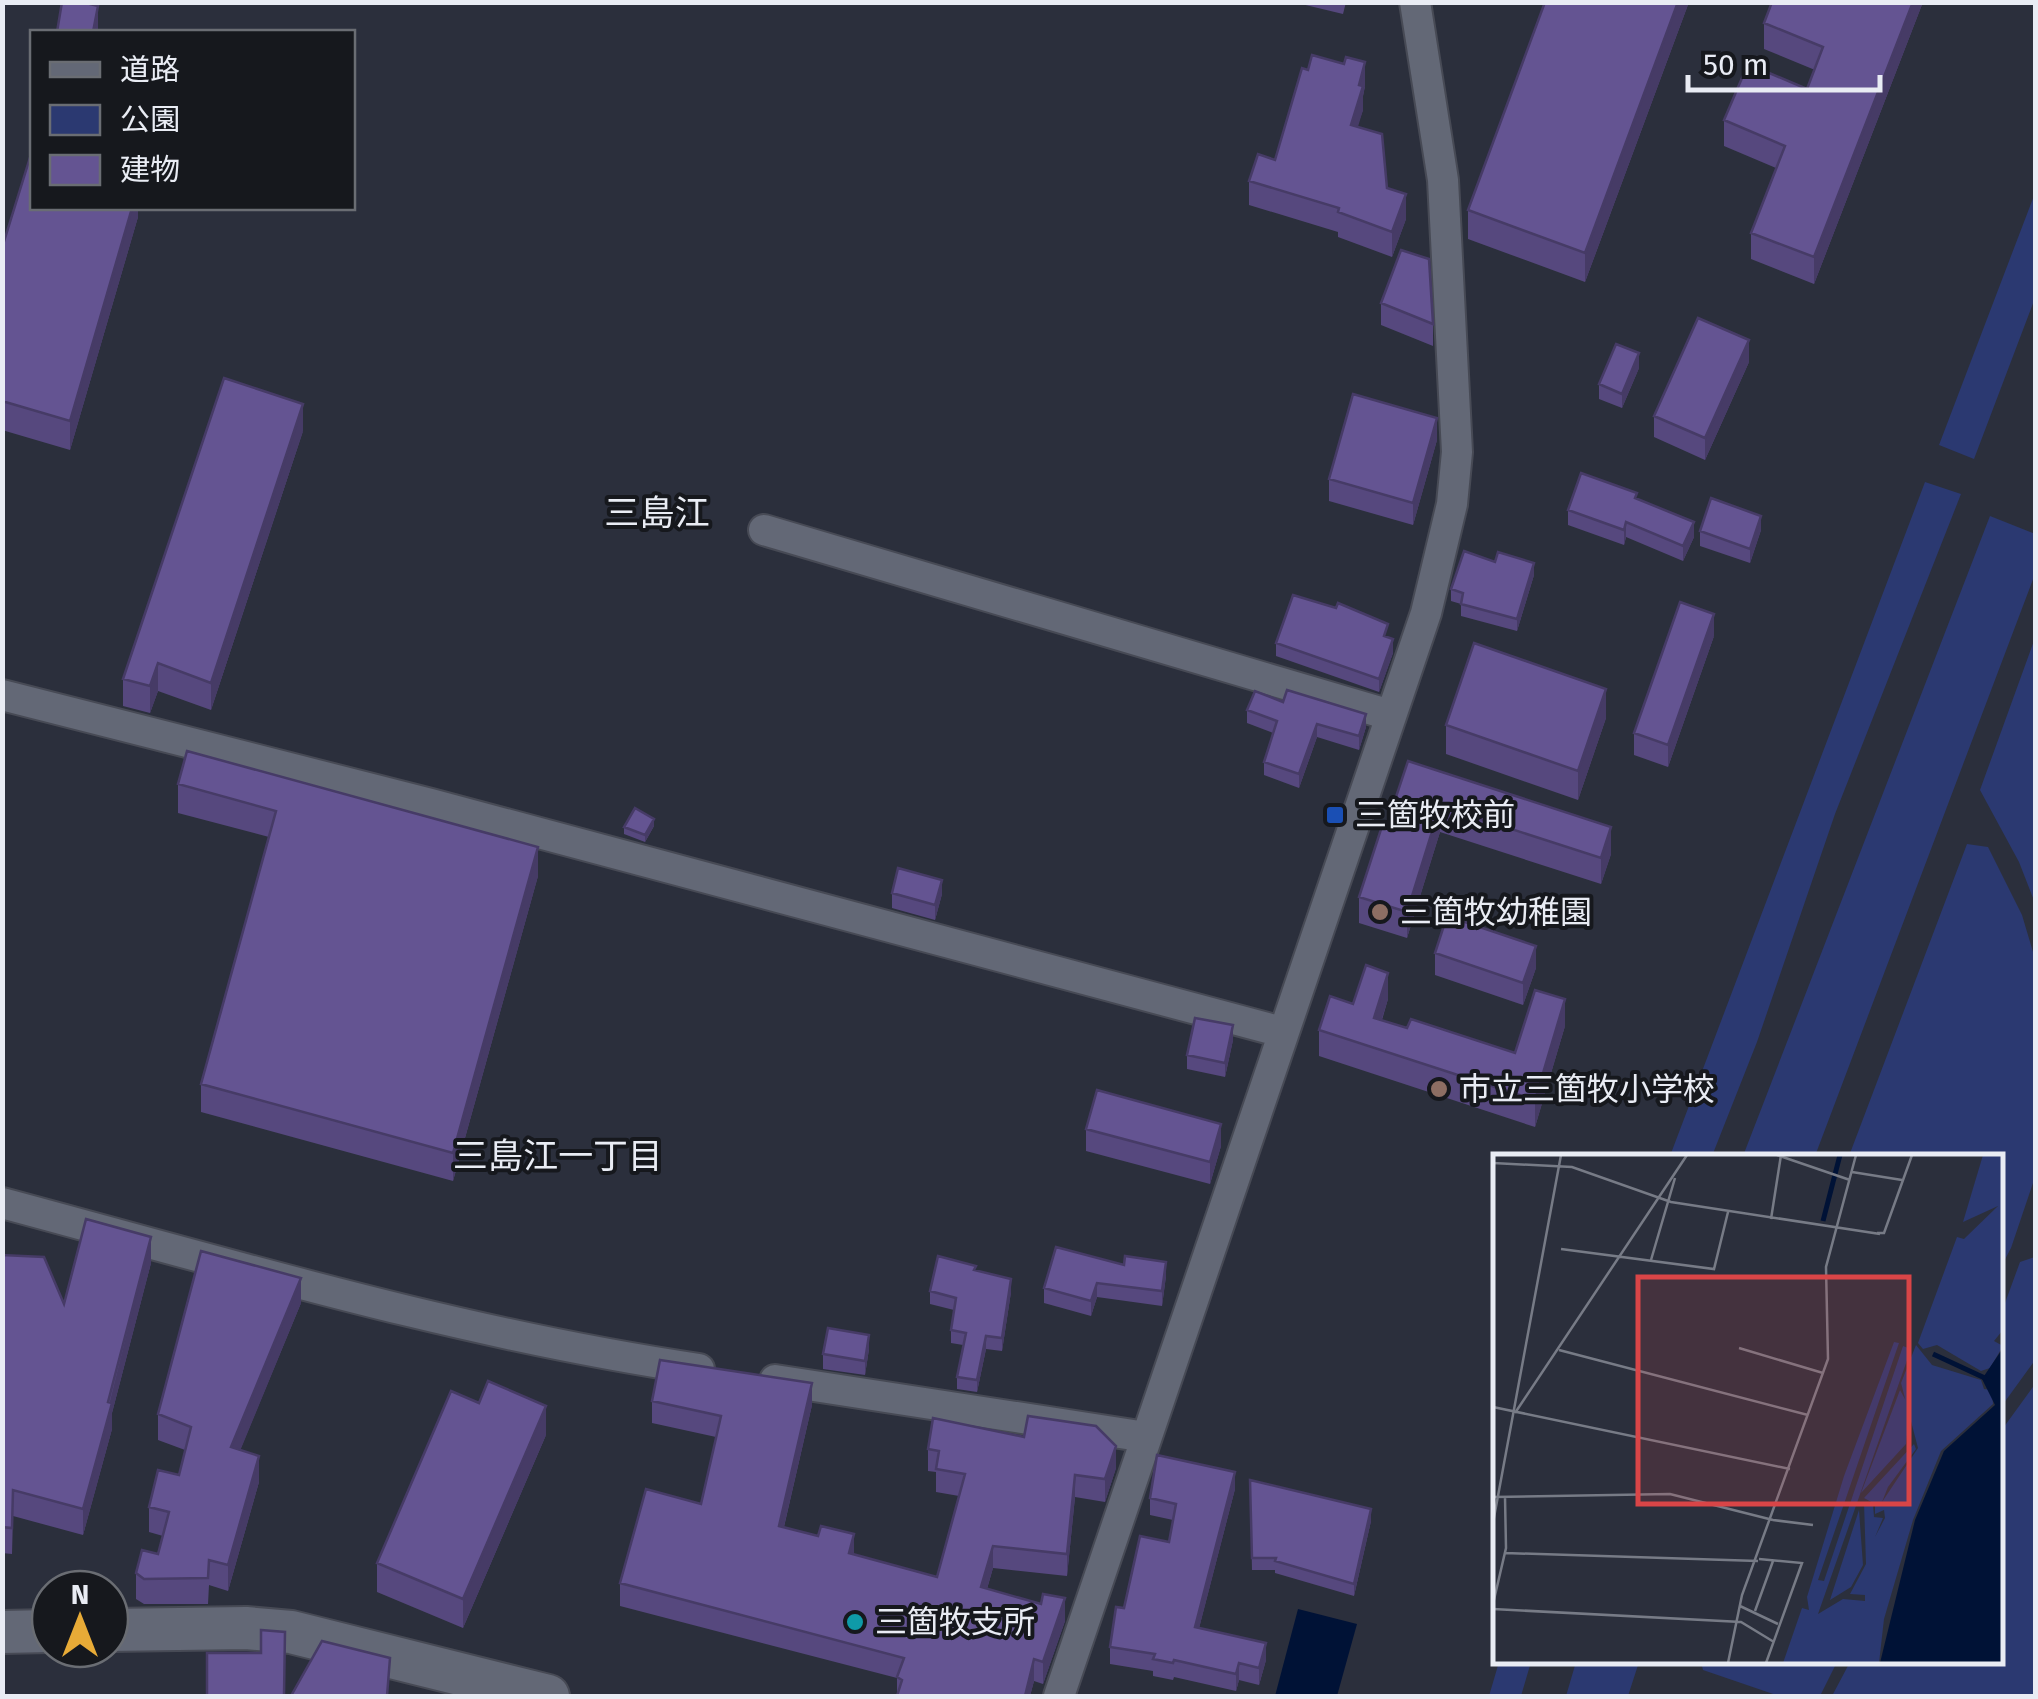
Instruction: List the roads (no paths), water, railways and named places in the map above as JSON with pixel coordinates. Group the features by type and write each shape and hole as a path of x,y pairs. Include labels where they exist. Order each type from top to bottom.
{"main road":[{"path":"130,1630 246,1628 292,1632 548,1696"},
{"path":"2,1632 30,1632"}],"street":[{"path":"1059,1696 1426,613 1452,504 1457,452 1443,180 1415,2"},
{"path":"764,530 1390,716"},
{"path":"2,696 431,804 1282,1032"},
{"path":"2,1202 424,1317 624,1358 1146,1437"}],"place":[{"name":"三箇牧校前","path":"1335,815"},
{"name":"三箇牧幼稚園","path":"1380,912"},
{"name":"市立三箇牧小学校","path":"1439,1089"},
{"name":"三箇牧支所","path":"855,1622"}],"district":[{"name":"三島江","path":"657,513"},
{"name":"三島江一丁目","path":"558,1156"}]}
